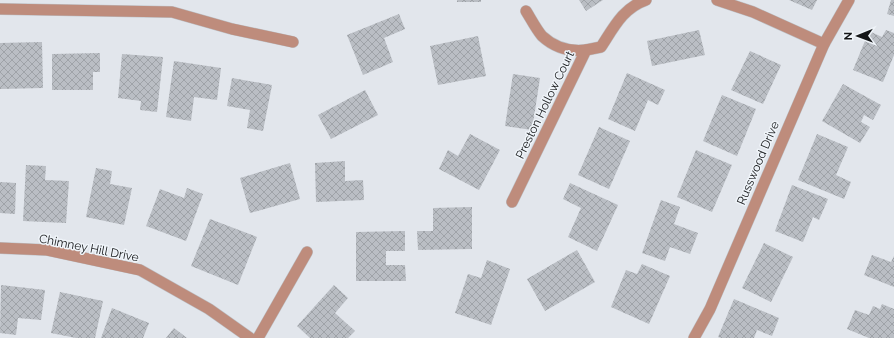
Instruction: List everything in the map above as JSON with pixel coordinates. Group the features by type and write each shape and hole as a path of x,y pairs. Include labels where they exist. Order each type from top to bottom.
{"street":[{"name":"Preston Hollow Court","path":"512,202 586,50 601,47 621,16 639,3 646,0"},
{"path":"717,0 753,12 824,44"},
{"name":"Russwood Drive","path":"694,338 710,309 824,44 849,0"},
{"path":"0,9 172,12 232,30 293,42"},
{"path":"526,11 541,35 552,43 565,50 575,52 586,50"},
{"name":"Chimney Hill Drive","path":"0,248 47,250 140,270 209,308 250,338"},
{"path":"258,338 307,252"}],"building":[{"path":"457,0 481,0 481,2 457,2"},
{"path":"579,0 603,0 586,11"},
{"path":"789,0 817,0 812,10"},
{"path":"891,0 894,0 894,16 887,14"},
{"path":"399,14 405,29 384,38 393,62 363,75 347,35"},
{"path":"699,30 705,55 652,66 647,41"},
{"path":"886,30 894,33 894,55 883,82 853,70 869,31 882,37"},
{"path":"478,36 486,76 438,85 430,46"},
{"path":"42,42 43,88 0,89 0,43"},
{"path":"750,51 781,65 763,104 731,90"},
{"path":"100,53 100,72 93,72 93,90 52,90 52,54"},
{"path":"122,54 163,57 157,112 140,110 141,101 118,98"},
{"path":"174,61 221,68 217,100 194,97 191,121 166,117"},
{"path":"627,73 665,90 658,105 648,100 635,131 608,119"},
{"path":"513,74 540,78 532,130 505,126"},
{"path":"232,78 272,85 263,131 247,128 250,110 227,106"},
{"path":"843,84 881,105 873,120 864,115 861,122 870,127 860,143 822,121"},
{"path":"365,90 378,115 331,139 318,115"},
{"path":"722,95 756,109 737,156 703,141"},
{"path":"599,127 630,141 609,189 578,175"},
{"path":"470,134 500,150 479,190 439,169 448,150 458,156"},
{"path":"817,134 848,147 836,175 851,182 844,199 798,180"},
{"path":"696,150 732,165 712,212 677,197"},
{"path":"345,161 345,181 363,180 364,200 316,202 315,163"},
{"path":"290,163 300,199 250,213 240,178"},
{"path":"26,165 46,166 45,180 69,181 66,223 23,221"},
{"path":"96,168 112,171 110,184 132,188 124,225 86,217"},
{"path":"0,182 16,183 15,214 0,213"},
{"path":"570,183 618,205 597,251 568,237 581,208 563,199"},
{"path":"792,185 828,199 819,220 813,217 803,242 775,231"},
{"path":"187,188 203,194 186,241 146,226 160,189 184,198"},
{"path":"661,200 680,207 674,224 698,233 690,254 670,247 665,261 642,253"},
{"path":"472,207 472,249 418,250 417,231 433,231 433,208"},
{"path":"210,219 257,237 238,285 191,266"},
{"path":"405,231 405,251 386,251 386,265 405,265 406,281 356,281 356,232"},
{"path":"764,243 793,257 771,302 742,288"},
{"path":"577,250 595,282 545,311 527,279"},
{"path":"872,255 891,262 894,256 894,287 864,275"},
{"path":"487,260 510,269 491,325 455,313 468,274 481,278"},
{"path":"642,264 670,276 649,324 611,307 626,270 637,274"},
{"path":"1,285 45,290 41,320 18,318 16,335 0,333"},
{"path":"334,285 348,298 335,313 355,331 348,338 310,338 297,326"},
{"path":"60,292 103,301 95,338 76,338 51,333"},
{"path":"734,299 779,318 772,336 757,330 754,338 718,337"},
{"path":"882,304 894,309 894,338 869,338 847,329 855,310 869,315 873,306 880,309"},
{"path":"112,308 149,323 143,338 101,338"},
{"path":"174,328 187,338 166,338"}]}
